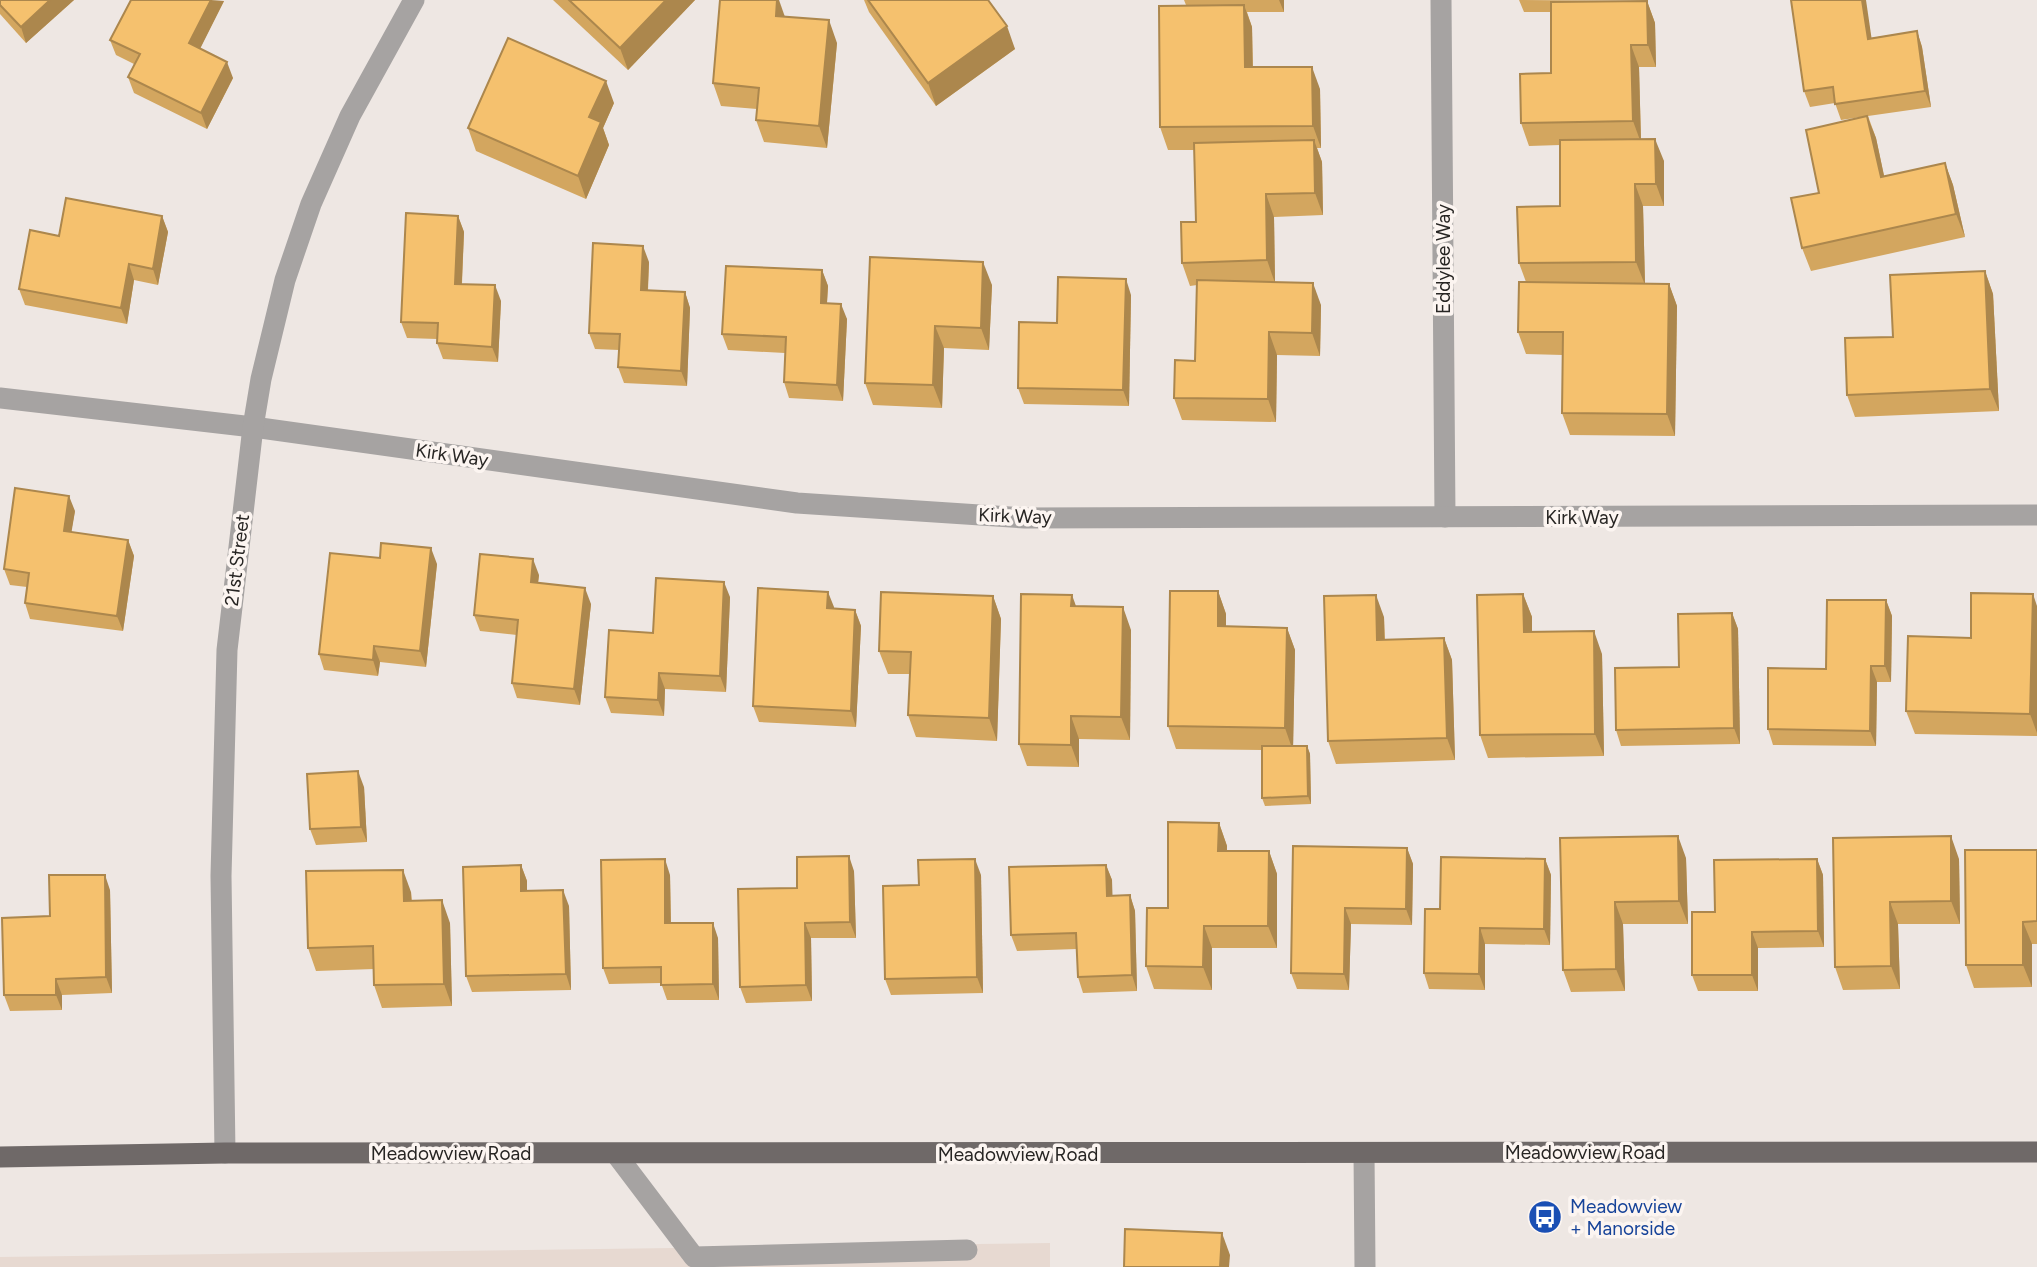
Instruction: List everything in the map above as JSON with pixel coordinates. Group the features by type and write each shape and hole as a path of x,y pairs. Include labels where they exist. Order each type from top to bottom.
{"main road":[{"name":"Meadowview Road","path":"0,1157 225,1153 2037,1152"}],"street":[{"name":"Eddylee Way","path":"1441,0 1445,517"},
{"name":"21st Street","path":"225,1153 221,876 227,650 253,427 285,280 311,204 350,116 409,2"},
{"name":"Kirk Way","path":"0,398 253,427 796,503 1025,518 2037,515"},
{"path":"1364,1153 1365,1267"},
{"path":"616,1154 694,1257 967,1250"}],"shaded area":[{"path":"1050,1243 1050,1267 0,1267 0,1257"}],"building":[{"path":"0,0 50,0 21,27 0,5"},
{"path":"131,0 211,0 189,43 227,62 201,113 128,77 140,54 110,40"},
{"path":"569,0 666,0 620,48"},
{"path":"720,0 777,0 776,16 829,20 819,126 756,120 759,88 713,83"},
{"path":"868,0 988,0 1007,26 928,83"},
{"path":"1791,0 1862,0 1868,39 1917,31 1925,91 1835,104 1833,87 1804,91"},
{"path":"1647,1 1648,45 1631,45 1633,121 1521,123 1520,74 1551,73 1551,2"},
{"path":"1244,5 1245,67 1312,67 1313,126 1160,127 1159,6"},
{"path":"508,38 606,81 589,117 601,122 578,176 468,128"},
{"path":"1867,116 1881,177 1945,163 1956,214 1802,248 1791,198 1819,193 1806,130"},
{"path":"1655,139 1656,184 1635,184 1636,262 1519,263 1517,207 1560,206 1560,140"},
{"path":"1314,140 1315,193 1266,194 1267,260 1182,263 1181,222 1196,222 1194,143"},
{"path":"66,198 162,216 153,269 129,264 121,308 19,289 30,230 59,236"},
{"path":"406,213 458,216 455,284 495,285 492,347 437,343 438,323 401,322"},
{"path":"593,243 643,246 641,290 685,292 681,371 618,367 620,334 589,333"},
{"path":"870,257 983,262 981,328 935,326 933,385 865,383"},
{"path":"726,266 822,270 821,303 841,304 837,385 784,382 786,337 722,334"},
{"path":"1985,271 1990,389 1847,395 1845,338 1893,337 1890,275"},
{"path":"1058,277 1126,279 1123,390 1018,388 1019,322 1057,323"},
{"path":"1197,280 1313,283 1312,333 1269,332 1268,399 1174,398 1175,360 1195,361"},
{"path":"1519,282 1669,284 1667,414 1562,413 1563,332 1518,332"},
{"path":"15,488 69,496 64,531 128,540 117,616 25,603 29,573 4,569"},
{"path":"381,543 431,548 420,651 374,646 373,660 319,654 330,553 380,558"},
{"path":"480,554 533,559 531,582 585,588 574,689 512,683 518,620 474,615"},
{"path":"656,578 724,582 720,676 659,673 658,700 605,697 609,630 653,633"},
{"path":"758,588 828,592 827,608 855,610 851,711 753,706"},
{"path":"1170,591 1218,591 1218,626 1287,628 1285,728 1168,726"},
{"path":"881,592 993,596 989,718 908,715 911,652 879,651"},
{"path":"1971,593 2033,594 2030,714 1906,711 1908,636 1971,638"},
{"path":"1021,594 1072,595 1071,606 1123,607 1121,717 1071,716 1071,745 1019,744"},
{"path":"1523,594 1524,632 1594,631 1595,734 1480,735 1477,595"},
{"path":"1376,595 1377,640 1444,638 1447,738 1328,741 1324,596"},
{"path":"1827,600 1886,600 1885,666 1871,666 1870,731 1768,729 1768,668 1826,669"},
{"path":"1732,613 1734,728 1616,730 1615,668 1679,667 1678,614"},
{"path":"1262,746 1307,746 1308,796 1262,798"},
{"path":"358,771 361,827 310,829 307,774"},
{"path":"1168,822 1219,823 1218,851 1269,851 1268,926 1204,926 1203,967 1146,966 1147,908 1168,908"},
{"path":"1678,836 1679,901 1615,902 1616,969 1563,970 1560,838"},
{"path":"1951,836 1951,901 1890,902 1891,966 1835,967 1833,838"},
{"path":"1293,846 1407,848 1406,909 1345,908 1344,974 1291,973"},
{"path":"1965,850 2037,850 2037,921 2023,922 2023,965 1966,965"},
{"path":"849,856 850,922 805,923 806,985 740,987 738,889 797,888 797,857"},
{"path":"1441,857 1545,859 1544,929 1480,928 1479,974 1424,973 1425,909 1440,909"},
{"path":"665,859 665,923 713,923 713,984 661,985 661,967 603,968 601,860"},
{"path":"975,859 977,977 885,979 883,886 919,885 918,860"},
{"path":"1817,859 1818,931 1752,932 1752,975 1692,975 1692,912 1715,912 1714,860"},
{"path":"521,865 521,891 563,890 566,974 466,976 463,867"},
{"path":"1106,865 1107,896 1130,895 1132,975 1078,977 1076,933 1011,935 1009,867"},
{"path":"403,870 404,901 442,900 444,984 374,985 373,946 308,948 306,871"},
{"path":"49,875 105,875 106,977 56,979 56,995 4,995 2,918 50,916"},
{"path":"1125,1229 1222,1233 1220,1267 1124,1267"}],"place":[{"name":"Meadowview + Manorside","path":"1545,1217"}]}
